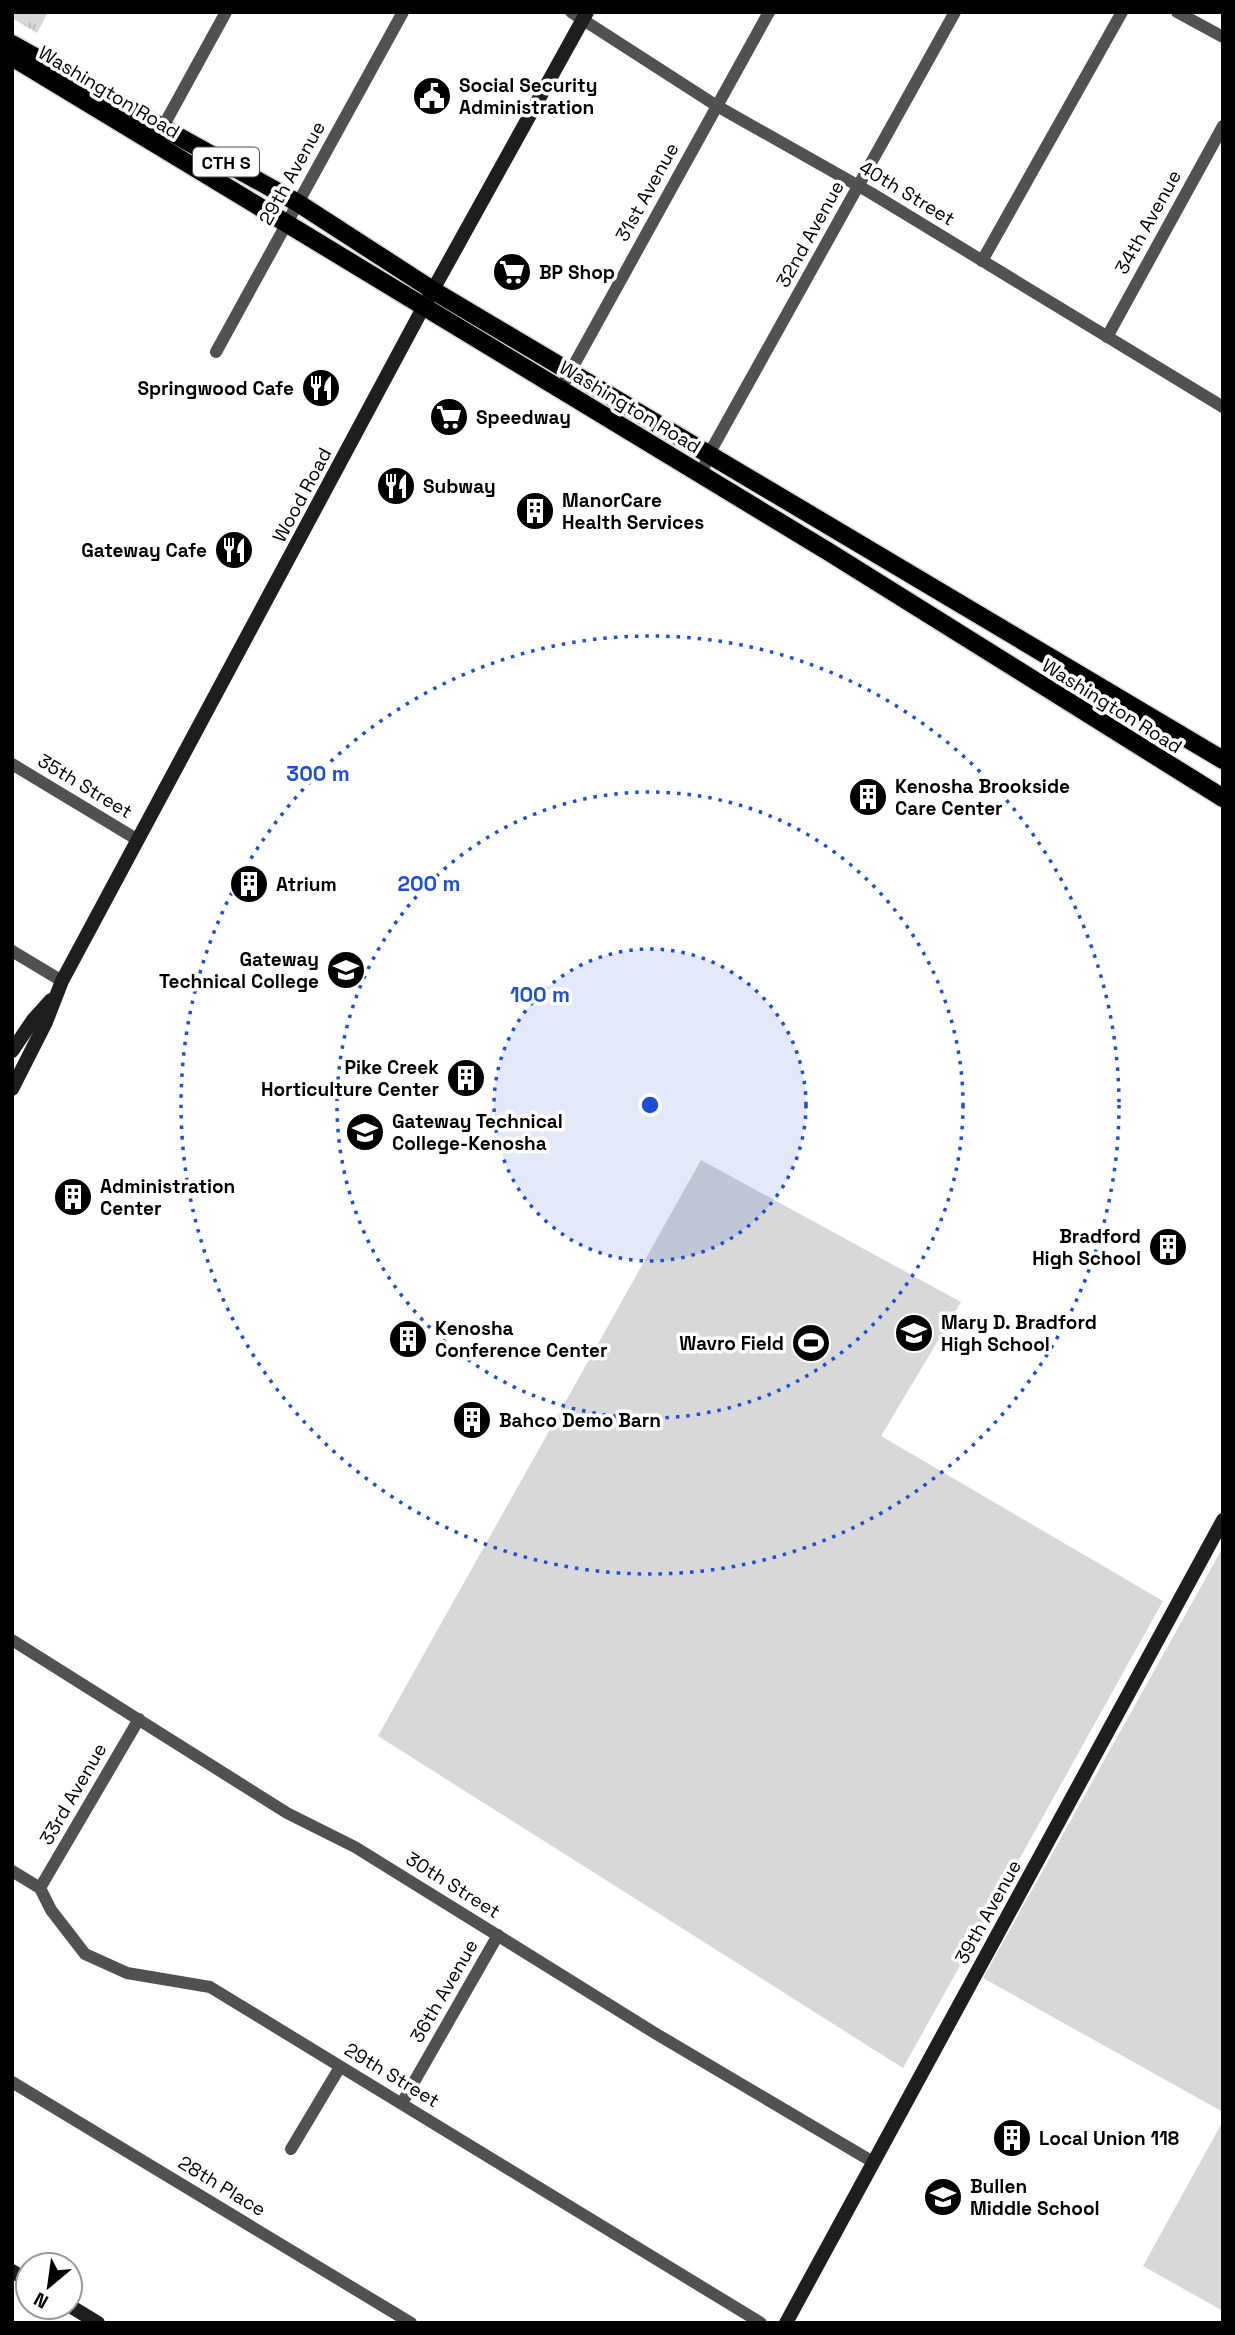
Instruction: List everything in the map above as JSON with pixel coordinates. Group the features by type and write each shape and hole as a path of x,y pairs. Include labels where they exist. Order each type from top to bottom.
{"main road":[{"name":"Washington Road","path":"12,44 298,203 560,390 763,512 1223,798"},
{"name":"Washington Road","path":"12,57 286,224 570,371 1223,761"},
{"path":"763,512 774,493"}],"street":[{"path":"153,144 226,12"},
{"name":"29th Avenue","path":"216,352 403,12"},
{"name":"31st Avenue","path":"560,390 769,12"},
{"name":"32nd Avenue","path":"701,475 709,454 955,12"},
{"path":"982,261 1122,12"},
{"path":"1177,12 1223,37"},
{"name":"40th Street","path":"580,15 717,106 859,186 1223,407"},
{"name":"Wood Road","path":"12,1089 46,1022 62,981 580,15"},
{"name":"34th Avenue","path":"1107,337 1223,126"},
{"name":"35th Street","path":"12,764 138,840"},
{"path":"12,951 62,981"},
{"name":"Wood Road","path":"12,1051 33,1020 54,997"},
{"name":"39th Avenue","path":"786,2323 1223,1520"},
{"name":"30th Street","path":"12,1640 287,1813 355,1847 658,2035 873,2162"},
{"name":"33rd Avenue","path":"40,1888 139,1719"},
{"name":"29th Street","path":"12,1871 40,1888 51,1910 85,1954 127,1973 210,1987 761,2323"},
{"name":"36th Avenue","path":"402,2103 498,1935"},
{"path":"291,2149 340,2067"},
{"name":"28th Place","path":"12,2082 411,2323"}],"green space":[{"path":"12,12 48,12 37,33 12,18"},
{"name":"Mary D. Bradford High School","path":"701,1160 961,1302 881,1436 1163,1601 903,2068 378,1736"},
{"path":"1223,1547 1223,2112 983,1978"},
{"path":"1223,2121 1223,2311 1143,2266"}],"place":[{"name":"Social Security Administration","path":"432,96"},
{"name":"BP Shop","path":"512,272"},
{"name":"Springwood Cafe","path":"321,388"},
{"name":"Speedway","path":"449,417"},
{"name":"Subway","path":"396,486"},
{"name":"ManorCare Health Services","path":"535,511"},
{"name":"Gateway Cafe","path":"234,550"},
{"name":"Kenosha Brookside Care Center","path":"868,797"},
{"name":"Atrium","path":"249,884"},
{"name":"Gateway Technical College","path":"346,970"},
{"name":"Pike Creek Horticulture Center","path":"466,1078"},
{"name":"Gateway Technical College-Kenosha","path":"365,1132"},
{"name":"Administration Center","path":"73,1197"},
{"name":"Bradford High School","path":"1168,1247"},
{"name":"Mary D. Bradford High School","path":"914,1333"},
{"name":"Kenosha Conference Center","path":"408,1339"},
{"name":"Wavro Field","path":"811,1343"},
{"name":"Bahco Demo Barn","path":"472,1420"},
{"name":"Local Union 118","path":"1012,2138"},
{"name":"Bullen Middle School","path":"943,2197"}]}
